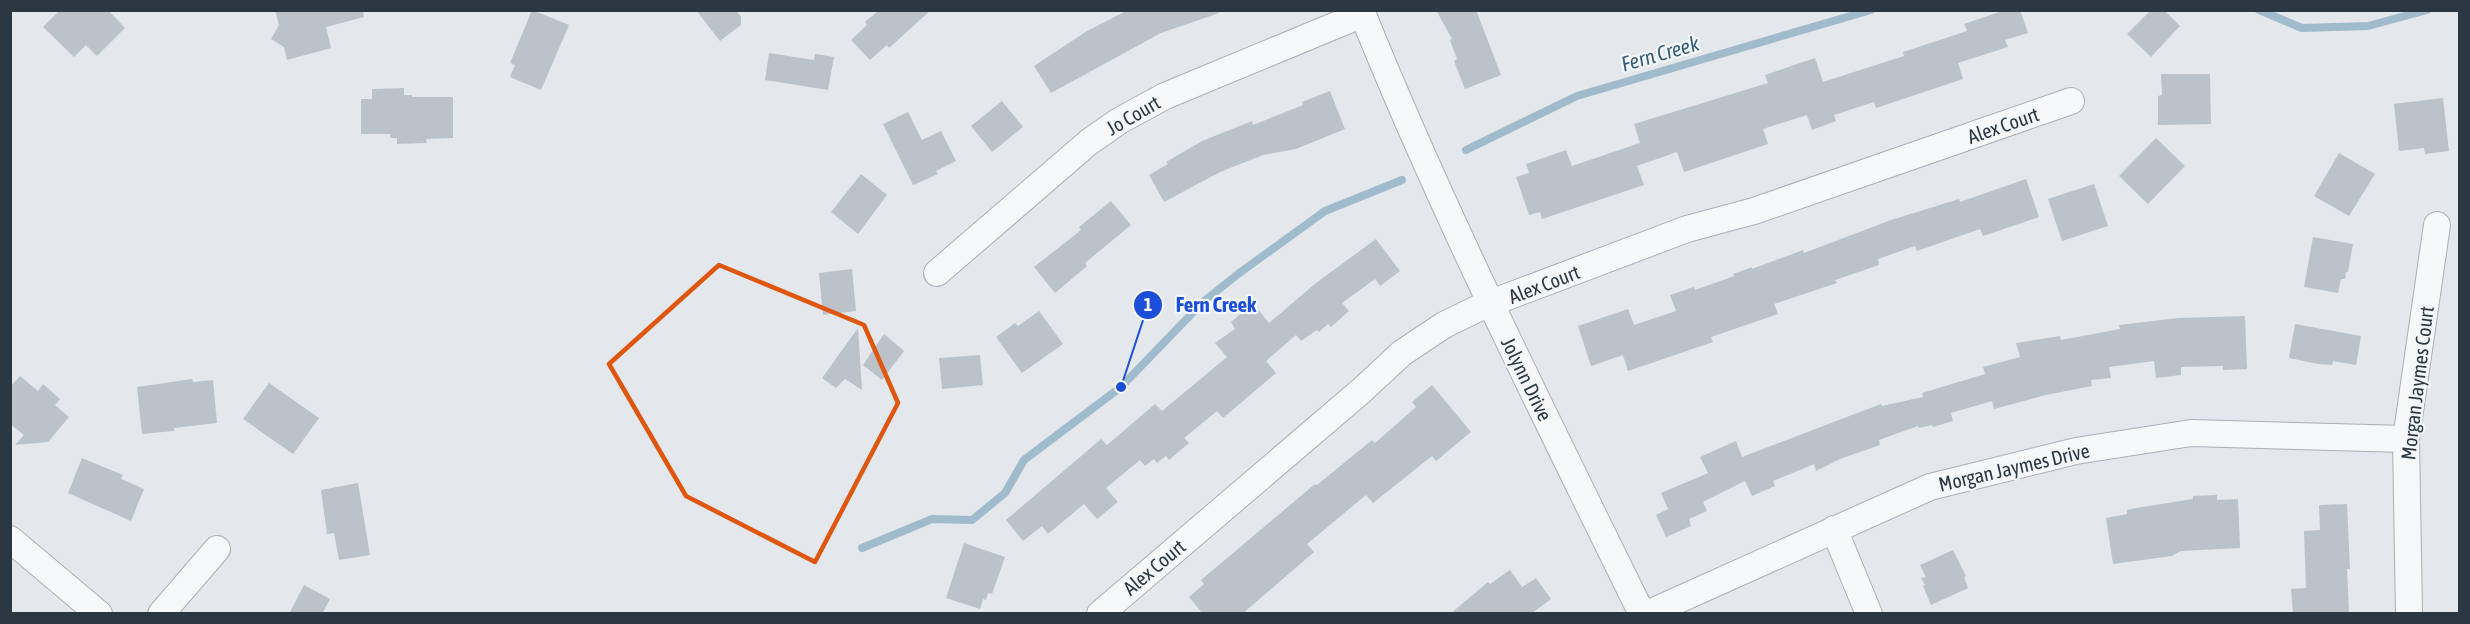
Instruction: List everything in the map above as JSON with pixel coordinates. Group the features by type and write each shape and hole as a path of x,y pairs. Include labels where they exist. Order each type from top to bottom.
{"street":[{"name":"Jo Court","path":"938,273 1089,142 1119,121 1165,96 1362,12"},
{"name":"Jolynn Drive","path":"1362,12 1409,127 1490,304 1642,614"},
{"name":"Alex Court","path":"1100,614 1361,392 1402,352 1444,325 1490,304 1687,230 1754,211 2071,101"},
{"name":"Morgan Jaymes Court","path":"2409,614 2406,439 2437,225"},
{"name":"Morgan Jaymes Drive","path":"1647,614 1930,487 2076,451 2191,433 2406,439"},
{"path":"1834,529 1869,614"},
{"path":"10,539 99,614"},
{"path":"161,614 217,549"}],"highlighted area":[{"path":"719,265 864,325 898,403 815,562 686,496 609,364"}],"building":[{"path":"60,10 108,10 125,28 97,56 86,45 74,57 43,27"},
{"path":"275,10 363,10 364,17 326,27 331,48 287,60 284,47 271,39 279,25"},
{"path":"532,10 569,25 541,90 510,77 515,65 510,63"},
{"path":"696,10 736,10 741,17 741,25 720,41"},
{"path":"879,10 931,10 889,48 887,45 870,60 851,40 867,25 865,22"},
{"path":"1128,10 1218,10 1219,13 1161,33 1051,93 1034,66 1087,31"},
{"path":"1436,10 1476,10 1501,75 1465,89 1454,61 1457,59 1450,40 1452,39"},
{"path":"2005,10 2020,10 2028,33 2005,40 2008,47 1958,63 1963,79 1876,108 1874,102 1834,115 1836,121 1812,130 1807,115 1763,129 1768,144 1684,172 1677,152 1637,166 1644,185 1542,219 1540,212 1529,215 1516,177 1529,173 1526,164 1566,150 1572,166 1640,143 1634,124 1768,83 1765,75 1815,58 1823,82 1904,56 1903,52 1967,31 1964,24"},
{"path":"2151,10 2164,10 2180,26 2151,57 2127,34"},
{"path":"769,53 814,60 815,54 834,57 828,90 765,80"},
{"path":"2161,74 2210,74 2211,124 2158,125 2158,96 2162,95"},
{"path":"404,88 404,95 412,95 412,97 453,97 453,138 426,139 427,143 397,144 397,138 390,138 390,134 361,134 361,99 372,99 372,89"},
{"path":"1330,91 1345,129 1296,149 1263,155 1220,172 1164,202 1149,175 1168,164 1166,162 1202,141 1252,121 1253,125 1303,105 1302,102"},
{"path":"2443,98 2449,151 2425,154 2424,148 2399,151 2394,104"},
{"path":"1002,101 1023,127 992,152 971,126"},
{"path":"908,112 922,140 941,131 956,161 936,171 938,174 913,185 883,124"},
{"path":"2156,138 2185,166 2148,204 2119,176"},
{"path":"2339,153 2375,174 2349,216 2314,196"},
{"path":"861,174 887,195 858,234 831,212"},
{"path":"2026,179 2039,217 1983,236 1980,229 1917,251 1915,246 1878,259 1879,265 1835,280 1837,283 1774,304 1778,314 1711,337 1713,342 1628,371 1623,355 1591,366 1578,326 1628,309 1634,325 1676,311 1670,295 1694,287 1695,290 1752,267 1752,269 1803,250 1804,253 1891,220 1959,199 1960,202"},
{"path":"2094,184 2108,226 2062,241 2048,199"},
{"path":"1111,201 1131,225 1085,263 1087,266 1055,293 1034,267 1081,230 1079,227"},
{"path":"2313,237 2353,244 2348,272 2346,272 2345,279 2341,279 2338,293 2304,287"},
{"path":"1376,239 1400,271 1380,286 1375,279 1342,303 1349,311 1331,327 1328,324 1319,332 1317,330 1301,341 1296,335 1266,361 1276,373 1223,418 1217,411 1184,438 1189,443 1169,460 1166,456 1157,463 1154,459 1145,466 1140,460 1106,488 1118,502 1097,519 1084,504 1048,534 1042,526 1023,541 1006,520 1101,439 1107,445 1155,404 1162,411 1227,357 1215,343 1235,329 1231,322 1253,303 1269,323 1316,283"},
{"path":"852,269 856,311 823,315 819,273"},
{"path":"1039,311 1063,344 1022,373 996,337 1015,323 1018,326"},
{"path":"2245,316 2247,369 2223,370 2223,366 2181,367 2181,375 2156,378 2154,361 2109,367 2111,378 2091,380 2092,386 1994,409 1992,401 1951,413 1953,421 1933,427 1932,425 1919,428 1918,426 1879,440 1880,445 1840,459 1816,471 1814,464 1773,481 1775,486 1752,496 1745,481 1703,502 1707,511 1689,519 1691,526 1666,537 1656,515 1668,509 1661,493 1708,473 1700,457 1736,441 1742,457 1881,404 1882,406 1923,397 1922,393 1985,374 1983,367 2020,357 2016,343 2060,336 2061,340 2120,329 2119,325 2179,318"},
{"path":"2295,324 2361,336 2356,365 2333,361 2332,365 2318,364 2289,358"},
{"path":"858,328 862,390 845,379 836,388 822,378"},
{"path":"884,334 904,351 882,380 863,365"},
{"path":"980,355 983,385 942,389 939,358"},
{"path":"20,376 38,391 43,384 60,399 55,405 69,417 48,442 15,445 24,435 10,424 10,387"},
{"path":"192,379 193,382 213,380 217,423 142,434 137,387"},
{"path":"269,383 319,418 293,454 243,419"},
{"path":"1432,385 1471,432 1436,461 1432,456 1373,503 1366,495 1307,544 1314,552 1242,614 1203,614 1189,597 1204,584 1201,580 1315,484 1317,485 1372,440 1375,443 1416,407 1412,402"},
{"path":"82,458 123,475 121,479 144,489 131,521 68,493"},
{"path":"358,483 370,555 339,560 334,533 327,534 321,490"},
{"path":"2217,495 2217,500 2238,499 2240,548 2181,551 2172,556 2113,564 2106,518 2127,514 2127,510 2136,508 2193,499 2193,496"},
{"path":"2347,504 2350,569 2347,569 2349,614 2293,614 2291,589 2306,588 2304,531 2320,530 2319,505"},
{"path":"964,543 1005,557 992,594 988,593 986,600 983,599 980,609 946,598"},
{"path":"1953,550 1966,576 1964,577 1968,588 1931,605 1923,586 1925,585 1921,578 1926,577 1920,565"},
{"path":"1510,570 1522,587 1536,578 1551,599 1531,614 1450,614 1488,582 1490,584"},
{"path":"304,585 330,599 322,614 289,614"}],"waterway":[{"name":"Fern Creek","path":"1466,150 1577,96 1871,10"},
{"name":"Fern Creek","path":"2259,10 2302,28 2368,26 2427,10"},
{"name":"Fern Creek","path":"862,548 932,519 972,520 1005,493 1024,460 1121,387 1203,302 1238,274 1325,211 1402,180"}],"place":[{"name":"Fern Creek","path":"1121,387"}]}
